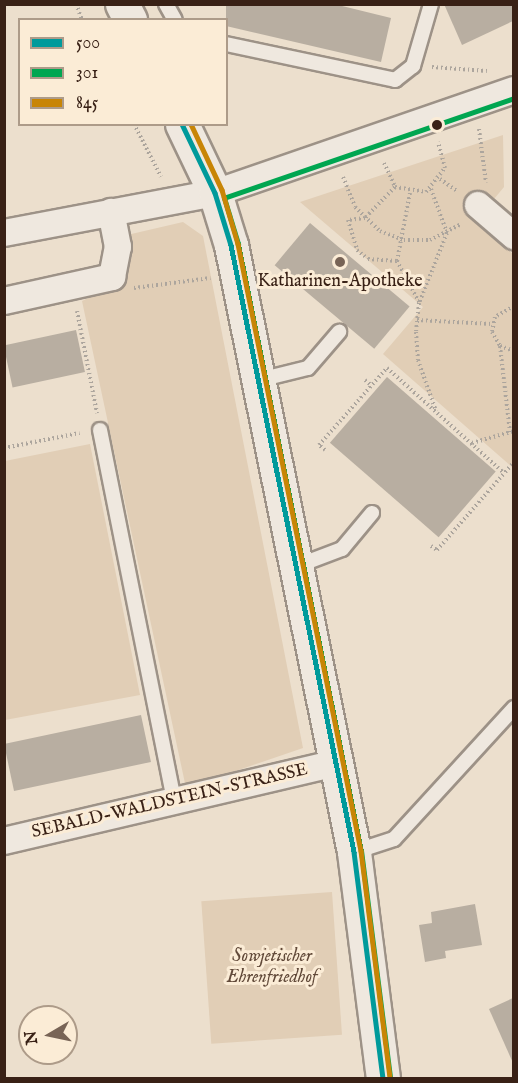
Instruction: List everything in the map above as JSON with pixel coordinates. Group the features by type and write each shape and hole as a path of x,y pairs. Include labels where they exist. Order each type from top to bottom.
{"street":[{"path":"122,4 129,18"},
{"path":"4,233 215,193 470,107 513,90"},
{"path":"183,126 215,193 237,275 354,852 383,1078"},
{"path":"478,205 513,236"},
{"path":"4,302 112,277 118,247 111,212"},
{"name":"SEBALD-WALDSTEIN-STRASSE","path":"4,841 174,805 336,763"}],"lane":[{"path":"166,4 174,18"},
{"path":"228,44 380,81 406,75 413,66 431,4"},
{"path":"259,380 308,369 339,332"},
{"path":"100,429 174,805"},
{"path":"297,566 342,549 372,513"},
{"path":"354,852 394,839 513,708"}],"path":[{"path":"413,66 491,71"},
{"path":"334,153 365,218 400,238 430,240 447,233 478,205 488,172 470,107"},
{"path":"375,139 395,187 410,193 431,189 445,168 431,120"},
{"path":"135,126 162,180 154,185"},
{"path":"395,187 365,218 348,220 357,250 368,259 397,261"},
{"path":"431,189 447,233 419,303 417,320 418,360 436,412"},
{"path":"410,193 397,261 419,303"},
{"path":"112,277 132,288 237,275"},
{"path":"4,448 100,429 72,288"},
{"path":"492,324 501,311 513,306"},
{"path":"417,320 492,324"},
{"path":"471,443 512,432 500,346 492,324"},
{"path":"500,346 513,351"},
{"path":"325,450 319,445 387,368 503,472"},
{"path":"365,380 371,385"},
{"path":"431,546 437,550 513,462"}],"green space":[{"path":"503,135 504,187 475,222 513,254 513,468 383,354 423,307 300,202"},
{"path":"183,222 203,236 303,748 186,788 82,301 117,284 127,235"},
{"path":"90,444 140,695 5,720 5,461"},
{"name":"Sowjetischer Ehrenfriedhof","path":"332,892 342,1035 211,1044 201,901"}],"building":[{"path":"226,4 334,4 391,18 381,62 228,26 228,18 226,18"},
{"path":"444,4 513,4 513,21 462,45"},
{"path":"310,223 410,307 374,349 275,265"},
{"path":"76,330 85,372 13,387 4,345"},
{"path":"387,377 496,471 439,537 330,443"},
{"path":"141,715 151,762 14,791 4,744"},
{"path":"475,904 482,945 445,951 446,958 425,962 419,925 432,923 431,912"},
{"path":"513,998 513,1063 489,1009"}],"transit line":[{"name":"301","path":"390,1077 361,851 238,244 224,198 514,98"},
{"name":"500","path":"183,126 215,193 231,245 354,852 383,1078"},
{"name":"845","path":"192,126 222,190 238,244 361,851 390,1077"}],"place":[{"name":"Katharinen-Apotheke","path":"340,262"}]}
